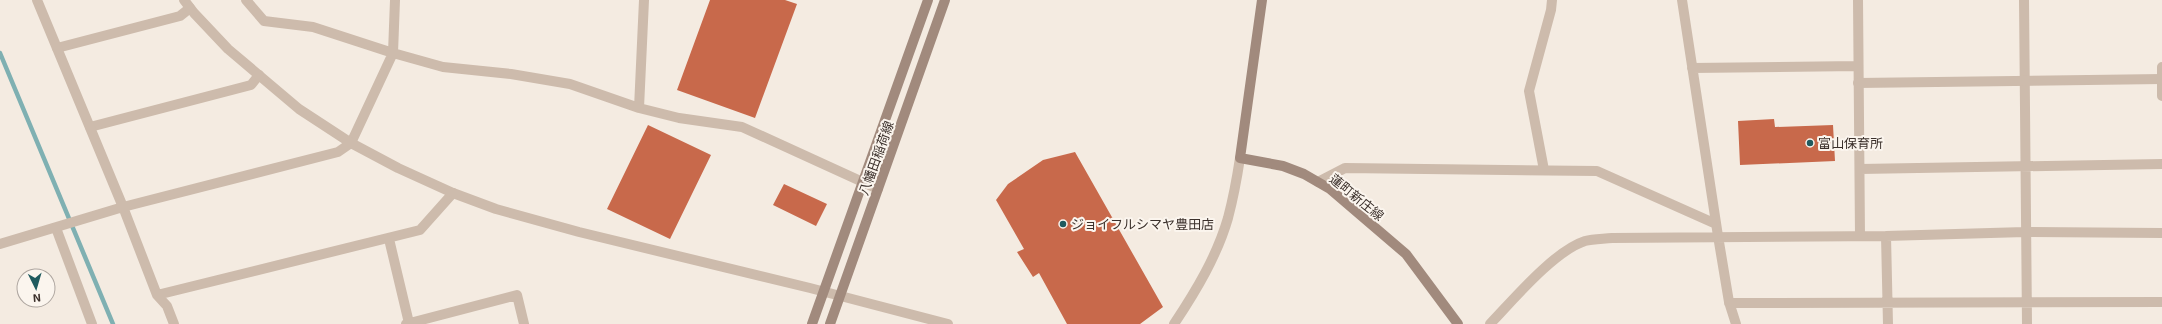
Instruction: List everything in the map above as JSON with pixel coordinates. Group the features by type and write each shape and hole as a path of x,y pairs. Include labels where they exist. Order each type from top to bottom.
{"main road":[{"name":"八幡田稲荷線","path":"812,324 928,0"},
{"name":"八幡田稲荷線","path":"830,324 945,0"},
{"path":"1240,158 1262,0"},
{"name":"蓮町新庄線","path":"1240,158 1283,166 1330,189 1406,254 1458,324"}],"street":[{"path":"37,0 123,207 157,295 167,306 174,324"},
{"path":"246,0 264,21 313,27 393,53 443,67 511,74 570,84 639,108 679,118 742,127 878,188"},
{"path":"0,244 123,207 338,152 351,143 393,53 395,0"},
{"path":"639,108 644,0"},
{"path":"1544,170 1529,91 1551,10 1552,0"},
{"path":"1682,0 1729,303 1736,324"},
{"path":"1858,0 1860,236"},
{"path":"2024,0 2023,80 2027,324"},
{"path":"57,48 180,16 187,4 228,49 299,109 351,143 398,168 453,193 496,210 579,232 824,291 948,324"},
{"path":"1692,68 1858,66"},
{"path":"2162,66 2162,96"},
{"path":"90,127 251,85 259,75"},
{"path":"1858,84 2162,78"},
{"path":"1174,324 1197,289 1217,248 1228,219 1240,158"},
{"path":"1860,169 2024,165 2162,164"},
{"path":"1318,182 1345,168 1597,171 1716,224"},
{"path":"157,295 389,239 420,230 453,193"},
{"path":"56,228 92,324"},
{"path":"1490,324 1539,274 1561,255 1584,241 1612,238 1718,236 1886,236 2025,232 2162,233"},
{"path":"1886,236 1888,324"},
{"path":"389,239 408,324 517,295 524,324"},
{"path":"1729,303 2162,302"}],"building":[{"path":"710,0 785,0 797,4 755,118 677,90"},
{"path":"1774,119 1775,127 1833,125 1835,161 1740,165 1738,121"},
{"path":"648,125 711,155 670,239 607,209"},
{"name":"ジョイフルシマヤ豊田店","path":"1075,152 1163,307 1140,324 1067,324 1039,273 1033,277 1017,252 1024,249 996,200 1008,184 1043,160"},
{"path":"784,184 827,204 816,226 773,205"}],"waterway":[{"path":"0,53 113,324"}],"place":[{"name":"富山保育所","path":"1810,143"},
{"name":"ジョイフルシマヤ豊田店","path":"1063,224"}]}
